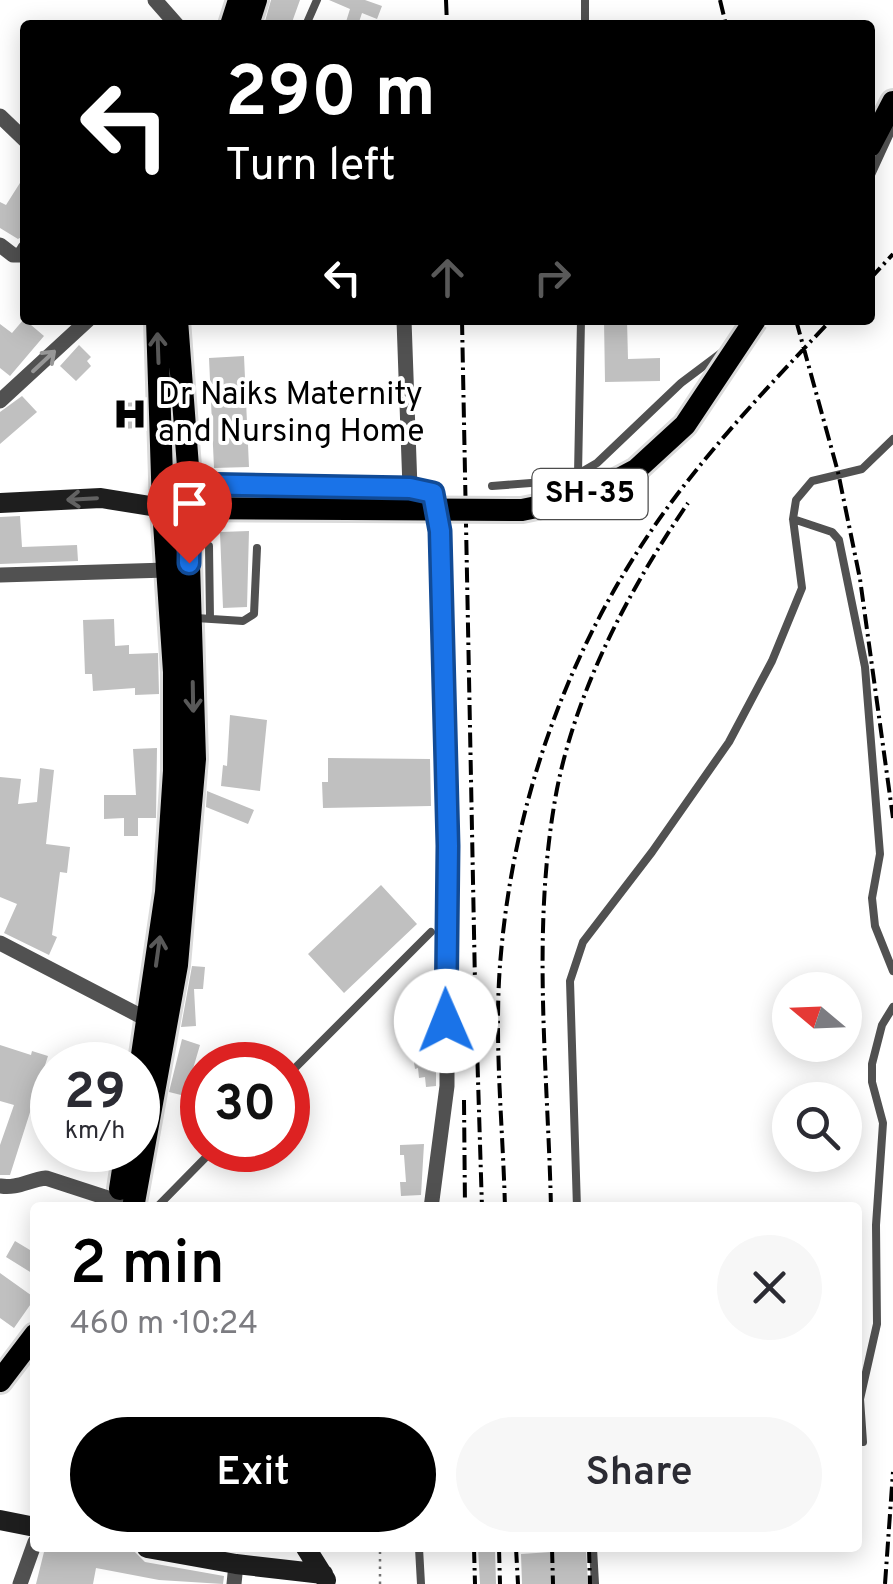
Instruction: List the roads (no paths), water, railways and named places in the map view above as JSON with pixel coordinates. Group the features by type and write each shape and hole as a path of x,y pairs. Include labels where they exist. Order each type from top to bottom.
{"main road":[{"path":"875,136 893,102"},
{"path":"144,1042 166,892 173,804 174,672 157,325"},
{"path":"133,1202 177,965 195,759 203,502 178,325"},
{"name":"SH-35","path":"163,497 203,502 522,510 585,496 636,470 685,425 752,325"},
{"path":"128,1172 132,1202"},
{"path":"0,1381 26,1360"},
{"path":"0,1400 26,1360"}],"street":[{"path":"154,0 172,20"},
{"path":"0,116 20,135"},
{"path":"2,396 82,325"},
{"path":"404,325 410,488"},
{"path":"203,502 410,488 433,493 440,531 448,846 447,1086 432,1202"},
{"path":"0,503 163,497"},
{"path":"0,576 167,570"},
{"path":"0,943 148,1020"},
{"path":"0,1186 18,1186 46,1178 120,1202"},
{"path":"0,1520 30,1526"},
{"path":"20,1584 31,1552"},
{"path":"161,1552 235,1574 329,1581"},
{"path":"309,1552 329,1581"}],"lane":[{"path":"875,166 893,128"},
{"path":"578,474 581,325"},
{"path":"492,486 557,481 578,474 596,463 681,382 759,325"},
{"path":"577,1202 570,981 583,942 729,742 772,661 802,588 793,519 796,500 812,481 862,469 893,440"},
{"path":"793,519 832,532 839,540 865,667 880,854 872,898 874,926 893,971"},
{"path":"209,546 201,618 243,621 254,614 257,548"},
{"path":"310,1054 431,932"},
{"path":"862,1391 877,1324 876,1225 883,1122 872,1082 872,1064 882,1025 893,1007"},
{"path":"138,1202 181,1172"},
{"path":"419,1552 421,1584"},
{"path":"594,1552 595,1584"}],"railway":[{"path":"446,0 447,20"},
{"path":"720,0 725,20"},
{"path":"875,274 893,254"},
{"path":"462,325 482,1202"},
{"path":"797,325 838,472 860,579 893,818"},
{"path":"505,1202 498,1056 500,965 518,839 554,718 578,660 639,549 712,450 826,325"},
{"path":"551,1202 543,956 547,856 554,806 574,726 605,648 644,573 688,503"},
{"path":"464,1100 465,1202"},
{"path":"885,1584 893,1472"},
{"path":"474,1552 475,1584"},
{"path":"499,1552 500,1584"},
{"path":"516,1552 518,1584"},
{"path":"552,1552 553,1584"},
{"path":"589,1552 590,1584"}],"place":[{"name":"Dr Naiks Maternity and Nursing Home","path":"130,414"}]}
